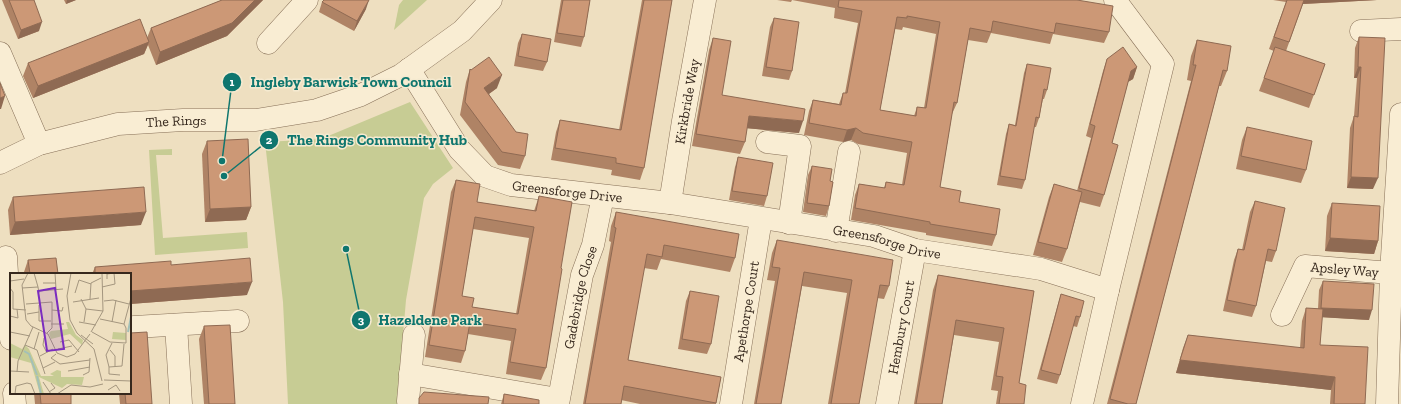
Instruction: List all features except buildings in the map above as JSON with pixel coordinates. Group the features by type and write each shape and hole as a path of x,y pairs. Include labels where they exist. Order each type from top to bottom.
{"street":[{"path":"268,43 307,0"},
{"name":"The Rings","path":"0,163 39,144 118,124 183,120 256,120 317,110 362,95 409,69 462,31 491,0"},
{"name":"Kirkbride Way","path":"670,203 705,0"},
{"path":"1082,404 1163,64 1115,0"},
{"path":"1361,31 1401,29"},
{"path":"0,53 39,144"},
{"name":"Greensforge Drive","path":"409,69 458,149 485,176 511,184 670,203 761,219 874,236 915,250 1041,269 1108,290"},
{"name":"Apsley Way","path":"1387,404 1391,273 1401,114"},
{"path":"767,142 800,146 789,223"},
{"path":"836,231 849,152"},
{"name":"Gadebridge Close","path":"410,374 558,402 582,275 594,245 603,196"},
{"name":"Apethorpe Court","path":"731,404 761,219"},
{"name":"Hembury Court","path":"887,404 915,250"},
{"path":"6,257 10,323"},
{"name":"Apsley Way","path":"1282,315 1304,266 1391,273"},
{"path":"134,327 238,321"},
{"path":"176,325 181,404"},
{"path":"408,401 414,335"},
{"path":"14,394 15,404"}],"green space":[{"path":"403,0 427,0 394,30 399,5"},
{"path":"410,102 453,168 433,184 424,198 406,300 397,404 288,404 283,302 265,142 321,139"},
{"path":"172,149 172,155 156,155 163,238 247,232 248,248 155,255 149,150"}],"place":[{"name":"Ingleby Barwick Town Council","path":"222,161"},
{"name":"The Rings Community Hub","path":"224,176"},
{"name":"Hazeldene Park","path":"346,249"}]}
